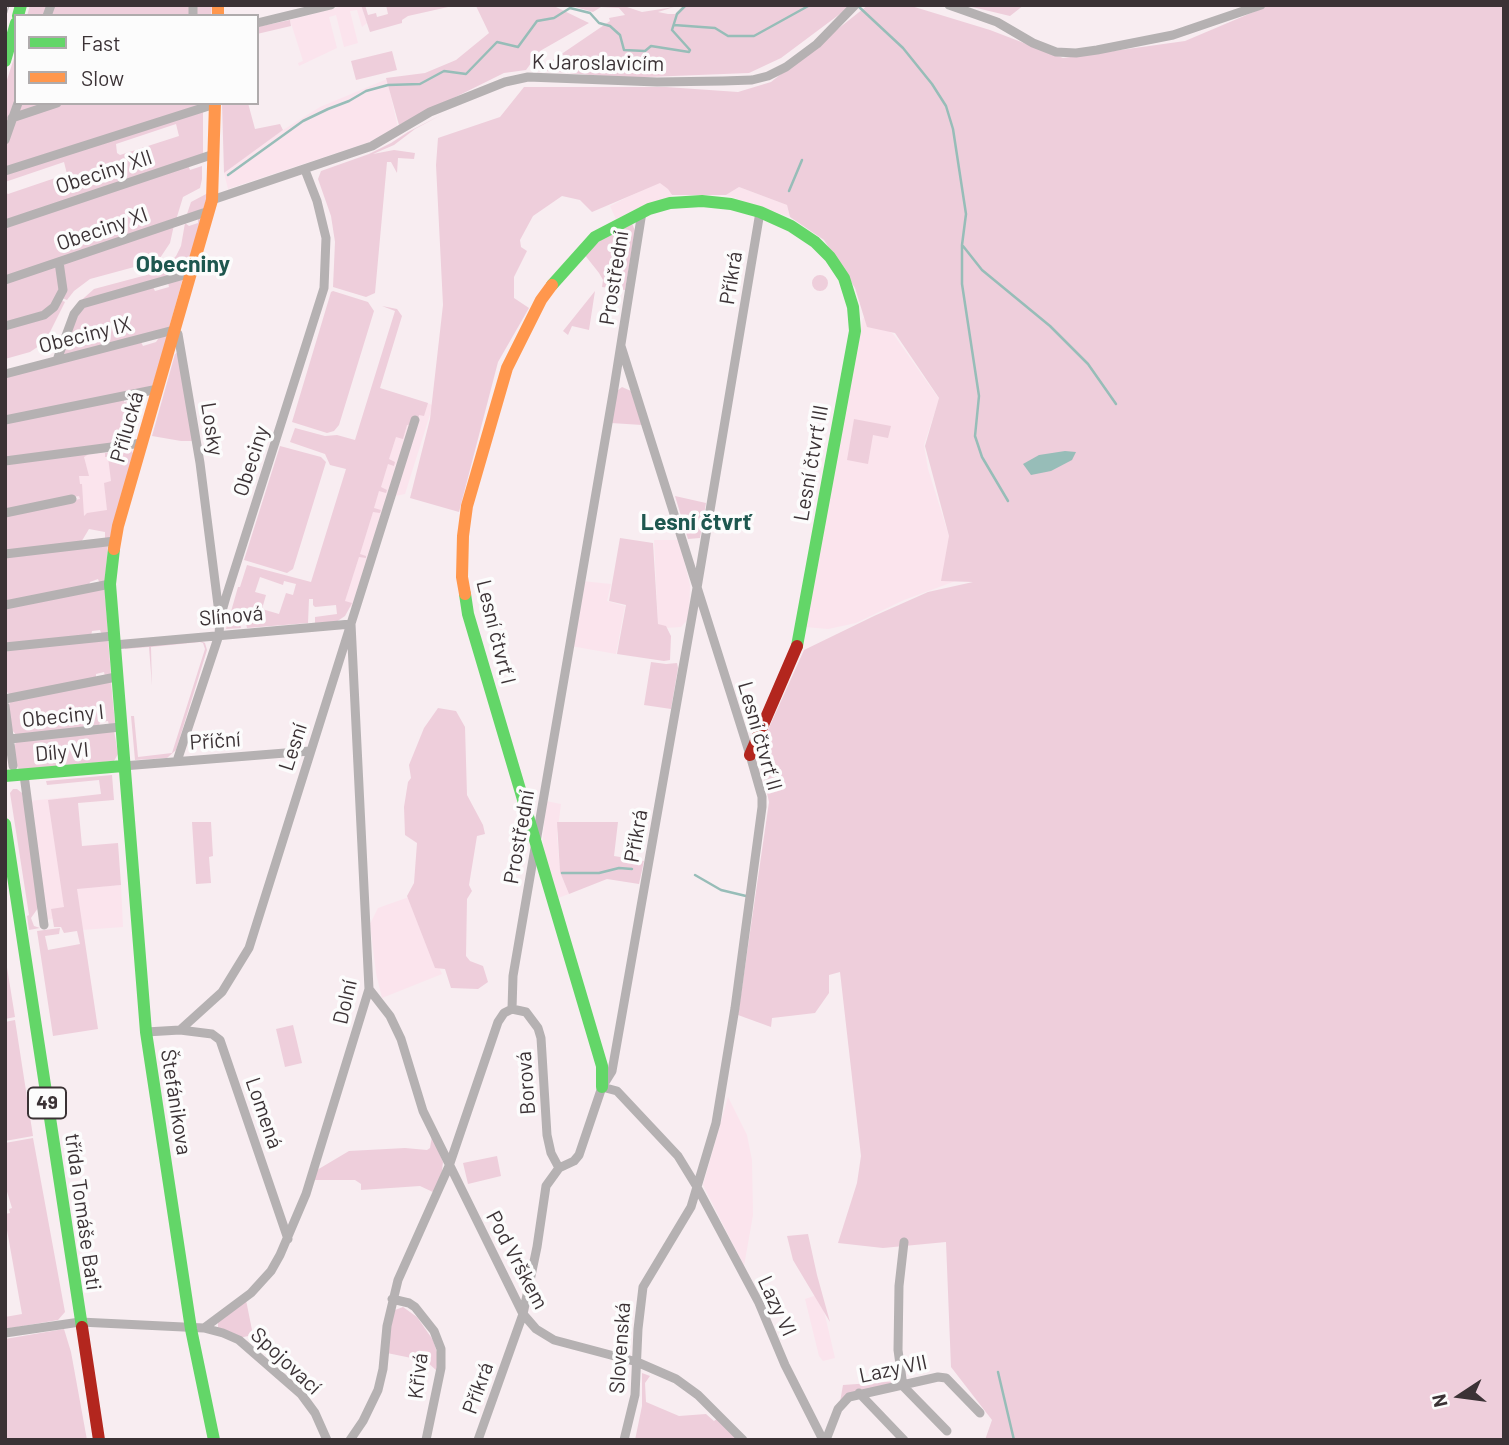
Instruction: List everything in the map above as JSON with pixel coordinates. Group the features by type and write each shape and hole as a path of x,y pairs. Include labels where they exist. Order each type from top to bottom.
{"street":[{"path":"259,23 331,5"},
{"name":"K Jaroslavicím","path":"212,193 305,170 373,146 430,112 505,82 528,77 657,82 751,80 768,76 786,67 817,44 855,5"},
{"path":"948,5 998,22 1033,43 1056,52 1097,50 1173,35 1261,5"},
{"path":"5,61 14,30"},
{"path":"5,140 17,105"},
{"path":"12,118 51,105"},
{"path":"5,171 212,105"},
{"name":"Přílucká","path":"123,766 110,584 115,541 212,193 215,105"},
{"name":"Obeciny XII","path":"5,224 214,154"},
{"name":"Obeciny","path":"177,761 219,635 220,618 324,288 326,238 317,201 305,170"},
{"name":"Obeciny XI","path":"5,281 187,219 212,193"},
{"name":"Lesní čtvrť I","path":"602,1087 603,1076 597,1048 547,888 468,614 462,564 465,515 507,368 533,314 559,274 579,251 602,233 642,212 670,203 702,201 731,204 760,212"},
{"name":"Prostřední","path":"512,1009 513,976 642,212"},
{"name":"Příkrá","path":"478,1440 523,1314 536,1258 545,1189 559,1168 574,1161 579,1155 602,1087 612,1071 760,212"},
{"name":"Lesní čtvrť III","path":"750,755 801,636 855,321 844,278 826,253 807,236 760,212"},
{"path":"5,326 47,314 54,307 62,290 59,262"},
{"path":"57,360 74,314 82,304 191,273"},
{"name":"Losky","path":"174,331 180,336 220,618"},
{"name":"Obeciny IX","path":"5,374 174,331"},
{"name":"Lesní čtvrť II","path":"621,346 762,797 736,1008 716,1122 697,1187"},
{"path":"614,388 624,384 634,387"},
{"path":"5,420 158,389"},
{"name":"Lesní","path":"180,1030 222,992 249,948 415,420"},
{"path":"5,461 142,443"},
{"path":"5,513 72,499"},
{"path":"5,554 115,541"},
{"path":"5,605 110,584"},
{"name":"Slínová","path":"5,647 219,635 351,624"},
{"name":"Dolní","path":"197,1328 238,1305 261,1283 271,1271 288,1239 306,1195 369,989 351,624"},
{"path":"5,699 117,677"},
{"path":"5,706 14,773 44,925"},
{"name":"Obeciny I","path":"10,739 120,727"},
{"name":"Příční","path":"123,766 310,751"},
{"name":"Díly VI","path":"14,773 123,766"},
{"name":"Štefánikova","path":"123,766 146,1032 214,1440"},
{"path":"521,796 525,802 532,803 544,796"},
{"name":"třída Tomáše Bati","path":"5,824 99,1440"},
{"path":"528,887 541,883 547,888"},
{"name":"Pod Vrškem","path":"369,989 390,1016 401,1039 424,1111 523,1314 536,1329 554,1340 637,1362 676,1379 706,1403 743,1440"},
{"path":"350,1440 378,1390 392,1299 398,1280 449,1166 498,1023 504,1013 512,1009"},
{"name":"Borová","path":"512,1009 526,1012 538,1028 541,1038 547,1135 551,1153 559,1168"},
{"path":"146,1032 180,1030"},
{"name":"Lomená","path":"180,1030 212,1034 220,1040 288,1239"},
{"path":"597,1048 604,1053 617,1048"},
{"path":"602,1087 617,1091 678,1156 697,1187"},
{"name":"Slovenská","path":"624,1440 635,1395 639,1306 643,1287 691,1207 697,1187"},
{"name":"Lazy VI","path":"697,1187 759,1303 785,1365 824,1440"},
{"path":"904,1242 899,1286 898,1337 903,1386 947,1431"},
{"name":"Křivá","path":"392,1299 415,1307 434,1331 440,1349 441,1368 426,1440"},
{"name":"Spojovací","path":"5,1333 80,1322 197,1328 223,1333 239,1340 301,1394 316,1413 327,1440"},
{"name":"Lazy VII","path":"824,1440 841,1404 849,1397 944,1377 980,1413"},
{"path":"859,1393 904,1440"}],"shaded area":[{"path":"30,5 212,5 211,14 28,14"},
{"path":"346,5 361,5 367,23 362,27 357,10 350,11 358,43 344,47 336,15 329,17 337,48 299,66 298,63 303,61 290,20"},
{"path":"361,5 365,5 368,15 376,13 377,17 388,14 386,5 457,5 408,16 402,23 370,32"},
{"path":"560,5 556,7 589,23 540,51 526,70 504,73 399,125 386,78 425,73 456,60 489,33 476,6"},
{"path":"568,5 621,5 642,12 674,7 658,12 675,14 684,5 852,5 781,58 749,73 622,78 538,70 610,21 609,18 625,15 619,8 601,7 593,12"},
{"path":"868,5 908,5 990,30 1063,58 1185,41 1270,5 1504,5 1504,1440 985,1440 992,1420 951,1367 946,1242 883,1248 838,1243 857,1183 861,1156 840,972 829,975 829,993 815,1013 772,1018 771,1027 738,1015 769,802 758,752 804,650 928,592 973,582 941,581 949,536 925,446 939,398 895,333 867,327 855,288 824,240 790,217 787,205 739,187 726,195 672,195 660,183 592,212 580,200 562,196 533,216 520,240 521,247 527,251 514,277 514,298 529,308 498,362 459,512 410,498 430,419 443,305 436,165 438,138 500,117 524,87 666,87 738,92 771,82"},
{"path":"964,5 1024,5 1010,16"},
{"path":"290,20 291,26 259,34 259,27"},
{"path":"392,51 397,70 356,80 351,61"},
{"path":"14,58 14,105 203,105 203,155 5,221 5,192 8,194 67,174 64,162 5,182 5,86","holes":["176,124 179,136 120,155 117,153 116,144"]},
{"path":"387,79 398,128 367,143 228,189 224,173 283,130 320,107"},
{"path":"222,105 249,105 255,129 280,124 283,130 224,173"},
{"path":"443,114 415,129 394,145 373,154 394,150 415,153 414,159 398,158 397,173 391,162 387,162 375,293 366,297 333,287 335,242 331,216 318,179 321,171 369,154 408,132"},
{"path":"188,165 190,170 202,166 202,179 200,188 183,197 176,220 5,279 5,226"},
{"path":"667,177 672,198 616,219 610,206"},
{"path":"739,187 787,205 790,217 726,195"},
{"path":"208,193 204,208 186,217 191,202"},
{"path":"198,217 202,220 184,272 76,305 94,289 154,273 167,266 181,246 185,223 189,226 198,223"},
{"path":"632,223 635,231 625,290 602,287 603,280 584,254 606,236"},
{"path":"174,225 170,243 160,258 90,279 67,300 62,298 64,264"},
{"path":"56,268 61,288 48,311 5,325 5,283"},
{"path":"817,275 823,275 828,283 826,289 817,291 812,286 812,280"},
{"path":"183,278 169,328 67,356 63,354 76,314 82,307 153,287 155,291 169,287 168,283"},
{"path":"333,291 368,302 374,311 339,425 334,431 327,433 292,422"},
{"path":"595,291 589,330 572,326 568,335 563,331"},
{"path":"61,300 65,302 45,342 30,352 5,359 5,328 47,316"},
{"path":"382,306 397,309 402,316 380,388 428,403 424,416 419,415 417,424 407,425 403,439 396,437 389,459 395,462 394,466 388,464 381,487 387,490 386,493 379,491 374,508 381,510 380,513 373,512 360,554 366,558 359,557 345,601 352,603 350,607 345,616 336,622 315,623 315,617 337,614 336,605 315,607 313,599 309,599 308,623 247,628 246,623 240,623 241,628 226,629 247,565 311,582 346,469 330,465 325,454 290,442 295,428 355,440 395,311","holes":["260,577 283,585 284,581 296,584 293,595 286,593 279,614 262,609 266,595 255,592"]},
{"path":"863,318 878,321 894,335 939,399 924,445 928,469 949,536 980,572 904,600 856,623 828,629 805,627"},
{"path":"160,336 168,336 152,387 5,417 5,375 141,342 143,346 156,342"},
{"path":"178,352 193,441 152,436 175,354"},
{"path":"622,387 631,391 642,425 611,423 617,391"},
{"path":"400,395 433,405 405,494 395,496 358,608 350,607 339,601"},
{"path":"124,400 132,401 121,438 116,443 5,459 5,422"},
{"path":"854,419 891,426 888,438 873,435 868,464 847,460"},
{"path":"280,446 321,457 326,462 293,569 287,573 244,560"},
{"path":"130,450 134,454 111,537 105,540 105,532 89,529 80,544 5,552 5,514 80,499 79,496 5,511 5,464 89,454 84,457 89,476 79,476 84,516 87,513 107,510 104,483 111,481 105,453"},
{"path":"135,450 117,515 81,520 71,456"},
{"path":"1076,452 1072,460 1051,471 1031,475 1023,464 1039,455"},
{"path":"675,496 706,503 700,538 688,539"},
{"path":"620,538 653,543 658,624 666,626 671,636 670,660 617,654 626,605 609,601"},
{"path":"654,540 678,540 681,547 690,585 689,618 681,627 666,628 658,624"},
{"path":"108,545 105,582 100,584 98,579 89,585 5,603 5,556"},
{"path":"582,581 611,584 607,601 625,606 616,654 571,646"},
{"path":"102,588 105,590 108,633 102,635 100,630 92,631 91,636 5,645 5,607"},
{"path":"108,640 111,674 105,676 104,672 96,674 96,677 10,695 6,691 5,650"},
{"path":"201,641 205,643 207,650 176,750 167,758 135,760 131,716 134,716 138,757 172,753 205,649 200,642 151,647 152,686 149,647 125,647"},
{"path":"651,662 677,663 671,709 644,705"},
{"path":"111,682 115,723 109,725 108,721 100,722 99,726 17,736 12,730 8,706 11,701"},
{"path":"438,708 456,711 465,727 467,795 485,834 477,836 469,885 472,891 467,899 466,956 470,961 483,966 488,982 478,989 451,988 445,969 435,968 407,896 414,883 417,843 405,835 404,807 411,778 409,765 424,728"},
{"path":"114,730 118,754 114,761 19,770 17,765 14,747 16,742"},
{"path":"112,775 114,800 78,803 82,846 118,843 121,885 77,889 98,1029 53,1036 37,931 60,928 59,934 45,936 48,950 80,944 77,931 64,933 61,927 54,927 51,909 64,907 48,800 101,794 99,780 47,785 46,781"},
{"path":"17,789 22,793 23,799 26,799 38,908 31,918 34,926 40,928 29,930 10,793"},
{"path":"68,797 78,888 121,885 123,927 81,930 81,915 45,920 28,801"},
{"path":"546,801 561,804 557,835 560,872 569,894 558,898 544,862"},
{"path":"192,822 211,822 211,883 196,884"},
{"path":"557,822 618,822 614,856 644,861 639,884 607,879 569,894 560,872"},
{"path":"409,897 442,974 382,998 370,924 378,908"},
{"path":"5,955 15,1017 5,1019"},
{"path":"15,1020 33,1136 5,1141 5,1022"},
{"path":"293,1025 302,1063 285,1067 276,1029"},
{"path":"728,1097 747,1135 752,1160 753,1215 744,1266 703,1185"},
{"path":"432,1136 443,1162 435,1193 420,1186 361,1190 361,1184 355,1180 314,1180 317,1170 349,1151 405,1148 427,1150 430,1148"},
{"path":"33,1138 65,1312 58,1320 5,1329 5,1317 22,1314 5,1219 5,1214 10,1213 9,1209 12,1208 5,1185 5,1143"},
{"path":"497,1156 501,1176 468,1184 463,1163"},
{"path":"808,1234 830,1322 793,1260 787,1236"},
{"path":"820,1294 835,1358 823,1361 819,1356 805,1299"},
{"path":"246,1300 253,1335 239,1338 218,1328 218,1322"},
{"path":"403,1307 417,1317 433,1340 438,1355 437,1371 426,1361 387,1353 395,1310"},
{"path":"64,1329 71,1352 87,1440 5,1440 5,1339"},
{"path":"642,1373 650,1376 645,1383 646,1402 679,1416 706,1414 714,1421 718,1418 738,1440 635,1440 642,1406"},
{"path":"900,1381 897,1384 840,1402 843,1385"}],"waterway":[{"path":"228,175 303,121 366,91 388,85 420,84 444,71 466,74 497,42 518,47 537,21 554,18 570,8 590,13 599,23 610,26 620,35 624,50 645,51 651,46 689,52 672,30 677,14 686,5"},
{"path":"674,25 715,28 728,36 754,36 810,5"},
{"path":"858,6 903,48 932,84 946,106 953,129 966,214 962,245 962,284 979,396 975,436 982,457 1008,501"},
{"path":"789,191 802,160"},
{"path":"963,246 982,270 1050,326 1088,364 1116,404"},
{"path":"562,873 599,873 619,868 632,869"},
{"path":"695,875 721,890 746,896"},
{"path":"998,1372 1014,1440"}],"railway":[{"path":"5,12 7,5"}],"traffic: fast":[{"path":"19,14 21,5"},
{"path":"5,61 14,30"},
{"path":"552,285 595,237 649,209 670,203 702,201 731,204 760,212 791,226 815,242 830,257 844,278 853,307 855,331 797,646"},
{"path":"114,549 110,584 146,1032 191,1329 214,1440"},
{"path":"465,594 468,614 602,1066 602,1087"},
{"path":"5,776 123,766"},
{"path":"5,824 82,1327"}],"traffic: slow":[{"path":"218,5 218,14"},
{"path":"114,549 118,526 212,200 215,105"},
{"path":"465,594 462,577 467,506 507,368 541,300 552,285"}],"traffic: jam":[{"path":"750,755 797,646"},
{"path":"82,1327 99,1440"}],"district":[{"name":"Obecniny","path":"183,264"},
{"name":"Lesní čtvrť","path":"696,522"}]}
